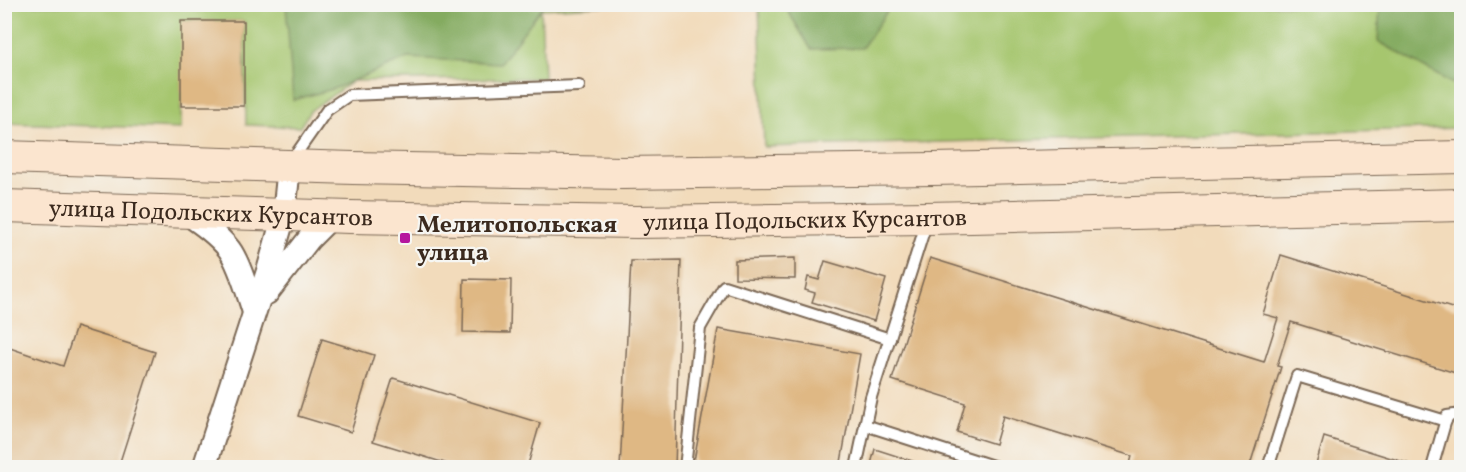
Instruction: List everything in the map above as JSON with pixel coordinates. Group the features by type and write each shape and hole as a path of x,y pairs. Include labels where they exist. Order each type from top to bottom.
{"main road":[{"name":"улица Подольских Курсантов","path":"4,157 623,173 934,169 1461,157"},
{"name":"улица Подольских Курсантов","path":"4,206 338,217 636,222 1461,206"}],"street":[{"path":"204,468 284,215 289,166"},
{"path":"185,212 210,229 230,249 254,312"},
{"path":"254,312 309,240 326,222 338,217"}],"lane":[{"path":"289,166 327,110 349,95 579,86"},
{"path":"856,468 871,396 928,218"},
{"path":"685,468 700,328 724,286 890,339"},
{"path":"1268,468 1297,376 1446,421"},
{"path":"1432,468 1447,416 1461,414"},
{"path":"865,425 999,468"}],"green space":[{"path":"286,4 544,5 500,63 408,58 333,89 293,100"},
{"path":"5,5 619,5 541,9 544,78 353,81 310,111 300,127 246,125 244,21 182,21 181,129 5,123"},
{"path":"759,5 1461,5 1461,128 764,147"},
{"path":"776,5 888,5 888,10 862,48 811,49 788,11"},
{"path":"1380,5 1461,5 1461,85 1451,83 1378,41"}],"building":[{"path":"181,21 244,21 244,106 181,106"},
{"path":"1281,255 1462,311 1462,375 1291,322 1277,366 1281,367 1249,468 1129,468 1132,456 1003,416 995,444 957,432 965,403 892,380 930,258 1264,362 1278,318 1263,314"},
{"path":"795,258 795,279 735,278 735,260"},
{"path":"681,260 675,468 620,468 631,261"},
{"path":"825,261 886,279 874,321 812,302 815,293 805,290 808,277 819,280"},
{"path":"464,279 511,280 510,333 463,332"},
{"path":"76,327 155,352 118,468 4,468 4,346 63,366"},
{"path":"718,329 860,354 840,468 732,468 694,461"},
{"path":"322,339 374,355 351,432 298,416"},
{"path":"393,378 540,423 527,468 461,468 373,441"},
{"path":"1324,437 1410,464 1408,468 1315,468"},
{"path":"875,449 931,467 931,468 870,468"}],"place":[{"name":"Мелитопольская улица","path":"405,238"}]}
